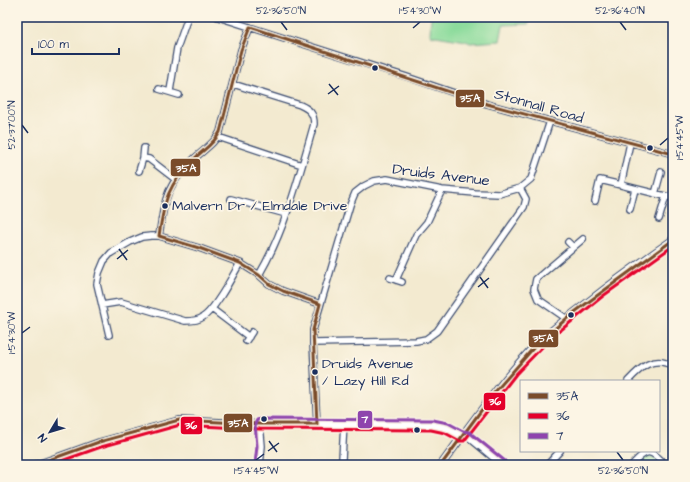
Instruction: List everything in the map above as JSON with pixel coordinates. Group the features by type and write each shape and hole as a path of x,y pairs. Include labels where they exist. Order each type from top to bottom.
{"street":[{"path":"170,91 178,48 188,17"},
{"name":"Stonnall Road","path":"218,17 487,104 673,154"},
{"path":"159,236 166,197 175,179 218,137 242,50 250,27"},
{"path":"233,84 300,104 312,112 314,117 314,124 286,214 271,256 259,275"},
{"path":"159,89 170,91 179,95"},
{"path":"312,343 416,341 426,339 437,331 524,208 526,199 520,188 531,180 550,121"},
{"path":"218,137 302,165"},
{"path":"621,185 630,143"},
{"path":"139,171 144,148"},
{"path":"143,158 149,159 175,179"},
{"path":"655,194 661,172"},
{"name":"Druids Avenue","path":"317,424 312,343 313,330 350,205 355,193 374,181 388,179 442,190 499,194 520,188"},
{"path":"595,201 600,180 673,198"},
{"path":"630,209 635,189"},
{"path":"402,282 393,279 416,234 427,222 442,190"},
{"path":"659,219 666,196"},
{"path":"236,198 286,214"},
{"path":"109,335 97,284 99,272 104,261 111,253 142,237 159,236 199,248 240,264 259,275 269,284 283,291 320,304"},
{"path":"567,319 538,300 534,289 536,279 583,239"},
{"path":"441,465 504,381 530,351 567,319 620,277 673,240"},
{"path":"568,242 573,247"},
{"path":"102,306 121,302 185,321 194,320 203,317 212,309 240,264"},
{"path":"212,309 249,337"},
{"path":"629,380 644,366 650,363 664,362 673,366"},
{"path":"35,465 99,442 179,420 260,424 432,425 447,428 462,436 467,436 502,465"},
{"path":"260,424 262,446 260,465"},
{"path":"339,465 342,459 344,424"},
{"path":"547,465 559,452"},
{"path":"632,465 641,454 647,452 655,454 666,465"}],"green space":[{"path":"431,17 530,17 529,24 503,25 500,41 470,43 430,35"},
{"path":"642,456 654,456 663,465 634,465"}],"transit line":[{"name":"35A","path":"35,465 99,442 179,420 260,424 317,424 313,330 320,304 283,291 269,284 259,275 240,263 199,248 159,236 165,203 173,185 185,168 212,143 220,132 241,50 250,27 487,104 673,154"},
{"name":"35A","path":"441,465 494,393 536,345 572,314 673,240"},
{"name":"36","path":"50,465 101,447 180,425 260,429 431,430 445,433 460,441 464,441 516,374 551,338 603,296 673,246"},
{"name":"7","path":"255,464 257,446 255,424 257,420 260,419 433,420 448,423 463,431 469,432 505,461"}],"place":[{"name":"Malvern Dr / Elmdale Drive","path":"165,206"},
{"name":"Druids Avenue / Lazy Hill Rd","path":"315,372"}]}
